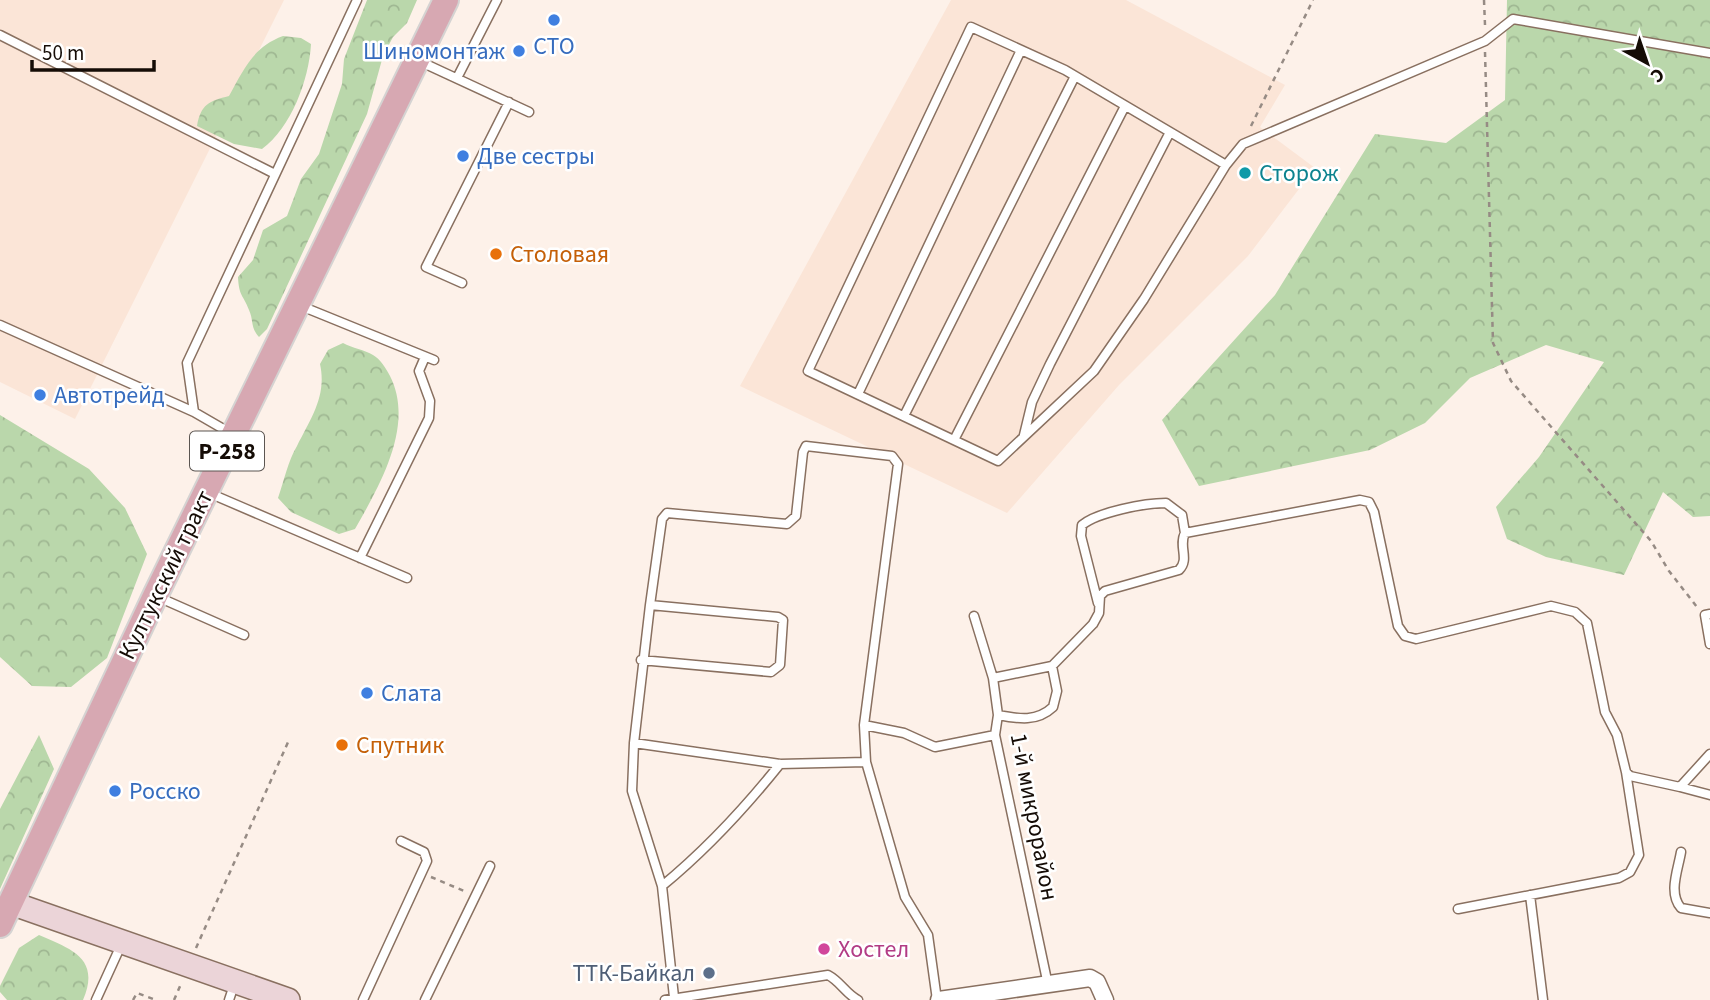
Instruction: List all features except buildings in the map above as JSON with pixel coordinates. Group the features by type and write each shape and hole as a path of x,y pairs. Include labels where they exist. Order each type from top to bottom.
{"main road":[{"name":"Култукский тракт","path":"5,914 206,492 446,0"},
{"path":"5,914 122,943 232,991 288,1000"}],"street":[{"path":"937,1000 1090,978 1097,982 1105,1000"}],"lane":[{"path":"194,412 187,363 356,0"},
{"path":"457,78 497,0"},
{"path":"1226,165 1074,76 971,27 808,370 998,461 1094,371 1144,299 1226,165 1243,144 1485,41 1514,19 1710,53"},
{"path":"0,36 275,174"},
{"path":"858,394 1021,50"},
{"path":"416,60 529,112"},
{"path":"904,416 1074,76"},
{"path":"463,284 426,267 509,102"},
{"path":"954,440 1125,106"},
{"path":"1023,437 1032,402 1050,364 1170,132"},
{"path":"298,305 429,359 419,371 430,401 429,418 360,558"},
{"path":"0,325 194,412 234,436"},
{"path":"674,997 662,886 632,791 641,660 662,519 667,513 787,524 796,516 803,452 806,446 892,456 898,464 864,725 866,762 905,897 928,935 937,1000"},
{"path":"206,492 407,578"},
{"path":"1185,533 1360,500 1369,502 1374,512 1398,626 1405,636 1416,639 1551,606 1575,611 1583,617 1590,630 1605,712 1617,735 1626,772 1639,855 1636,863 1619,878 1458,909"},
{"path":"993,678 1052,666 1093,624 1099,613 1098,603 1081,537 1082,525 1089,519 1139,506 1166,503 1182,515 1185,533 1181,540 1185,560 1179,570 1105,591 1098,603"},
{"path":"156,596 244,635"},
{"path":"641,660 771,672 780,665 784,627 783,620 778,617 650,605"},
{"path":"1707,614 1710,644"},
{"path":"974,616 993,678 999,715"},
{"name":"1-й микрорайон","path":"1048,985 995,735 999,715 1020,719 1038,717 1053,707 1057,691 1052,666"},
{"path":"864,725 904,733 936,747 995,735"},
{"path":"634,743 780,764 866,762"},
{"path":"1680,787 1710,754"},
{"path":"662,886 704,851 742,811 780,764"},
{"path":"1626,772 1636,780 1710,795"},
{"path":"363,1000 427,861 424,852 401,841"},
{"path":"1681,852 1673,895 1676,902 1681,908 1710,913"},
{"path":"425,1000 490,866"},
{"path":"1530,895 1543,1000"},
{"path":"96,1000 122,943"},
{"path":"664,1000 828,975 838,981 847,994 858,1000"}],"path":[{"path":"1243,144 1313,0"},
{"path":"1484,0 1493,343 1511,381 1651,541 1685,595 1707,614"},
{"path":"194,954 289,740"},
{"path":"421,873 476,896"},
{"path":"174,1000 181,982"},
{"path":"134,1000 137,993 156,1000"}],"shaded area":[{"path":"0,0 284,0 75,419 0,382"},
{"path":"951,0 1126,0 1285,85 1260,127 1315,168 1248,256 1119,385 1007,513 740,386"}],"green space":[{"path":"367,0 417,0 407,23 393,37 383,56 367,114 267,329 259,337 240,292 238,277 253,260 263,230 287,216 301,179 319,154 342,84 344,59"},
{"path":"1507,0 1710,0 1710,516 1693,517 1663,492 1624,575 1546,557 1507,539 1496,507 1539,457 1604,362 1546,345 1470,378 1425,423 1370,450 1199,486 1162,420 1275,295 1375,134 1446,143 1505,100"},
{"path":"283,36 301,38 311,44 310,58 297,102 282,129 272,140 262,149 234,144 197,126 204,108 211,102 229,96 257,53"},
{"path":"343,343 370,353 383,364 397,395 399,414 391,454 375,493 355,529 339,534 291,512 278,498 291,458 319,397 322,376 320,364 328,350"},
{"path":"0,415 89,469 125,508 147,554 107,658 71,687 32,686 0,657"},
{"path":"39,735 54,769 0,889 0,809"},
{"path":"39,935 80,957 88,974 88,986 83,1000 7,1000 0,992 0,986 19,948"}],"place":[{"name":"СТО","path":"554,20"},
{"name":"Шиномонтаж","path":"519,51"},
{"name":"Две сестры","path":"463,156"},
{"name":"Сторож","path":"1245,173"},
{"name":"Столовая","path":"496,254"},
{"name":"Автотрейд","path":"40,395"},
{"name":"Слата","path":"367,693"},
{"name":"Спутник","path":"342,745"},
{"name":"Росско","path":"115,791"},
{"name":"Хостел","path":"824,949"},
{"name":"ТТК-Байкал","path":"709,973"}]}
